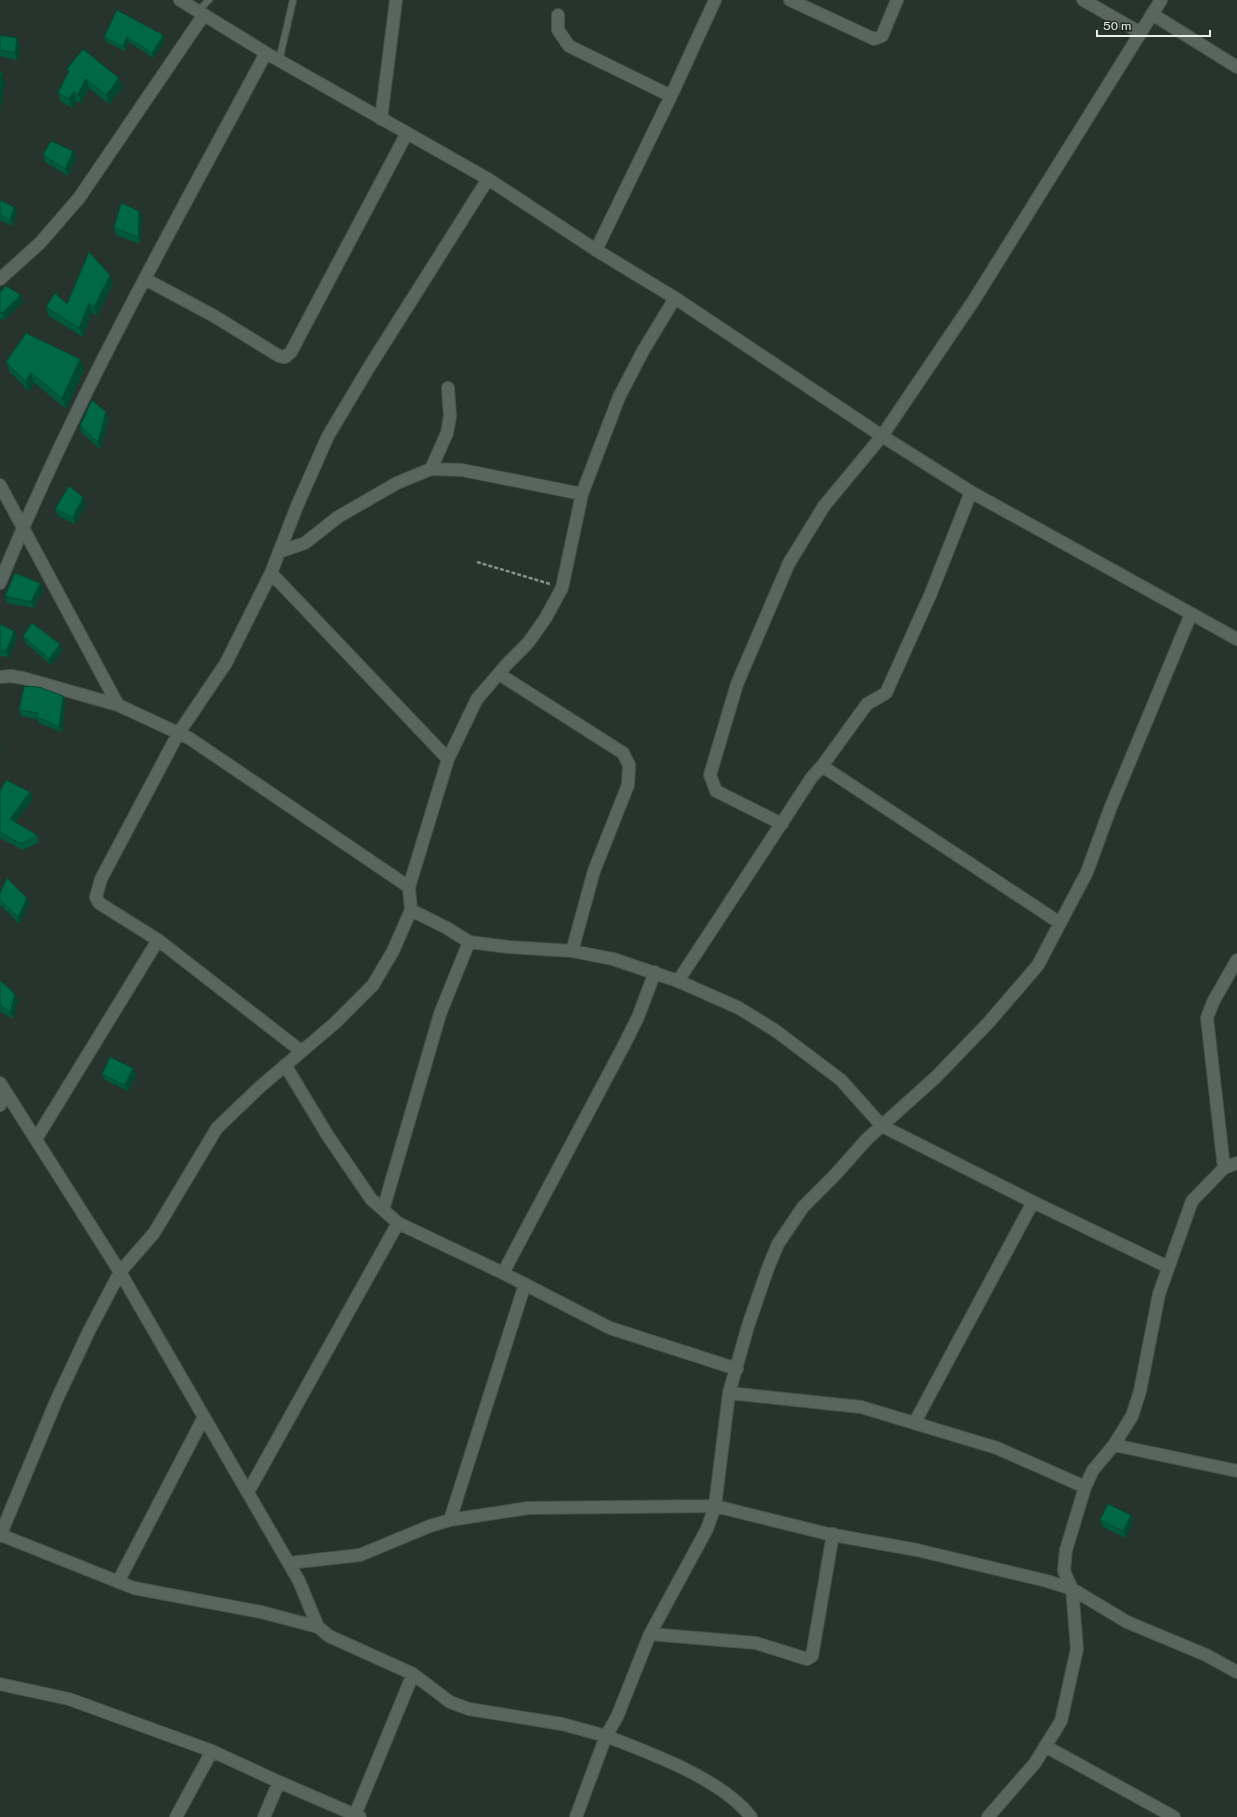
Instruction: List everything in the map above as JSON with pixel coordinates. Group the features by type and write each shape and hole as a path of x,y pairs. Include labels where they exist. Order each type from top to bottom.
{"street":[{"path":"180,0 200,14 266,53 488,179 596,250 675,298 882,436 971,492 1237,639"},
{"path":"381,118 396,0"},
{"path":"596,250 671,96 715,0"},
{"path":"790,0 874,38 882,36 897,0"},
{"path":"1083,0 1141,33"},
{"path":"782,824 716,791 710,775 737,684 788,564 824,506 882,436 974,300 1161,0"},
{"path":"0,279 40,243 79,198 200,14"},
{"path":"1152,14 1237,67"},
{"path":"558,15 558,30 569,46 671,96"},
{"path":"0,583 23,526 110,345 266,53"},
{"path":"146,279 214,316 279,356 285,357 291,352 407,133"},
{"path":"300,1051 158,940 99,903 96,897 101,879 178,734 226,663 271,573 328,436 368,369 488,179"},
{"path":"675,298 643,351 619,398 582,494 562,588 545,619 532,637 498,674 477,700 448,759 409,888 411,910 394,951 373,985 335,1024 300,1051 217,1128 154,1233 120,1272 89,1331 60,1392 0,1535 134,1588 261,1612 318,1627 336,1640 413,1674 450,1702 469,1709 562,1724 606,1736 649,1753 715,1786 746,1810 751,1817"},
{"path":"431,470 447,433 450,416 448,388"},
{"path":"279,552 305,543 338,517 397,483 431,470 462,470 582,494"},
{"path":"0,485 118,705"},
{"path":"678,981 822,766 867,704 886,693 931,593 971,492"},
{"path":"271,573 448,759"},
{"path":"576,1817 606,1736 617,1718 650,1634 707,1529 715,1506 729,1393 748,1326 778,1244 803,1207 836,1175 867,1139 936,1077 990,1021 1038,965 1087,872 1110,809 1191,614"},
{"path":"498,674 623,753 629,765 628,785 594,871 572,951"},
{"path":"0,677 10,676 24,678 118,705 189,738 409,888"},
{"path":"822,766 1060,923"},
{"path":"411,910 447,928 469,942 509,947 572,951 613,959 655,972 739,1008 776,1031 841,1080 882,1126 1033,1202 1168,1267"},
{"path":"36,1139 158,940"},
{"path":"383,1210 440,1014 469,942"},
{"path":"1224,1168 1207,1018 1213,1002 1237,960"},
{"path":"503,1273 624,1045 638,1017 655,972"},
{"path":"285,1065 328,1136 371,1199 398,1223 503,1273 610,1328 737,1369"},
{"path":"3,1087 120,1272 289,1563 299,1581 318,1627"},
{"path":"0,1105 3,1087"},
{"path":"988,1817 1035,1763 1061,1720 1077,1649 1072,1589 1064,1571 1066,1550 1085,1486 1093,1470 1114,1445 1132,1416 1140,1392 1159,1294 1192,1201 1224,1168 1237,1163"},
{"path":"915,1422 1033,1202"},
{"path":"248,1492 398,1223"},
{"path":"450,1520 525,1284"},
{"path":"729,1393 861,1406 997,1448 1085,1486"},
{"path":"118,1582 204,1417"},
{"path":"1114,1445 1237,1471"},
{"path":"289,1563 360,1555 423,1529 450,1520 528,1508 715,1506 834,1534 917,1550 1048,1580 1072,1589 1127,1622 1206,1656 1237,1672"},
{"path":"650,1634 756,1643 807,1659 812,1656 834,1534"},
{"path":"0,1684 69,1699 212,1751 358,1816 413,1674"},
{"path":"1045,1746 1174,1817"},
{"path":"176,1817 212,1751"},
{"path":"264,1817 279,1782"}],"lane":[{"path":"200,14 209,0"},
{"path":"279,60 294,0"}],"path":[{"path":"477,562 562,588"}],"building":[{"path":"117,10 163,35 152,53 127,37 123,46 104,37"},
{"path":"0,35 17,38 15,53 0,50"},
{"path":"83,49 119,78 106,95 86,79 78,94 73,92 69,99 58,93 69,71 67,69"},
{"path":"51,141 73,151 65,169 43,155"},
{"path":"0,200 14,207 10,220 0,214"},
{"path":"121,203 139,211 138,237 114,228"},
{"path":"89,252 110,275 94,307 89,303 79,328 46,307 55,293 67,304"},
{"path":"6,286 21,295 2,313 0,312 0,292"},
{"path":"26,333 80,359 62,398 31,373 25,381 6,362"},
{"path":"92,400 106,412 98,442 80,426"},
{"path":"69,486 83,497 73,517 55,509"},
{"path":"15,573 40,583 31,602 5,596"},
{"path":"32,623 60,644 49,659 23,636"},
{"path":"0,624 14,631 6,651 0,650"},
{"path":"24,686 39,687 63,696 59,727 37,717 38,713 19,710"},
{"path":"6,780 30,792 10,819 37,835 21,844 0,832 0,791"},
{"path":"7,878 27,898 18,917 0,900 0,893"},
{"path":"0,980 15,994 10,1012 0,1005"},
{"path":"110,1057 133,1068 125,1085 102,1074"},
{"path":"1108,1504 1131,1515 1123,1531 1100,1520"}]}
